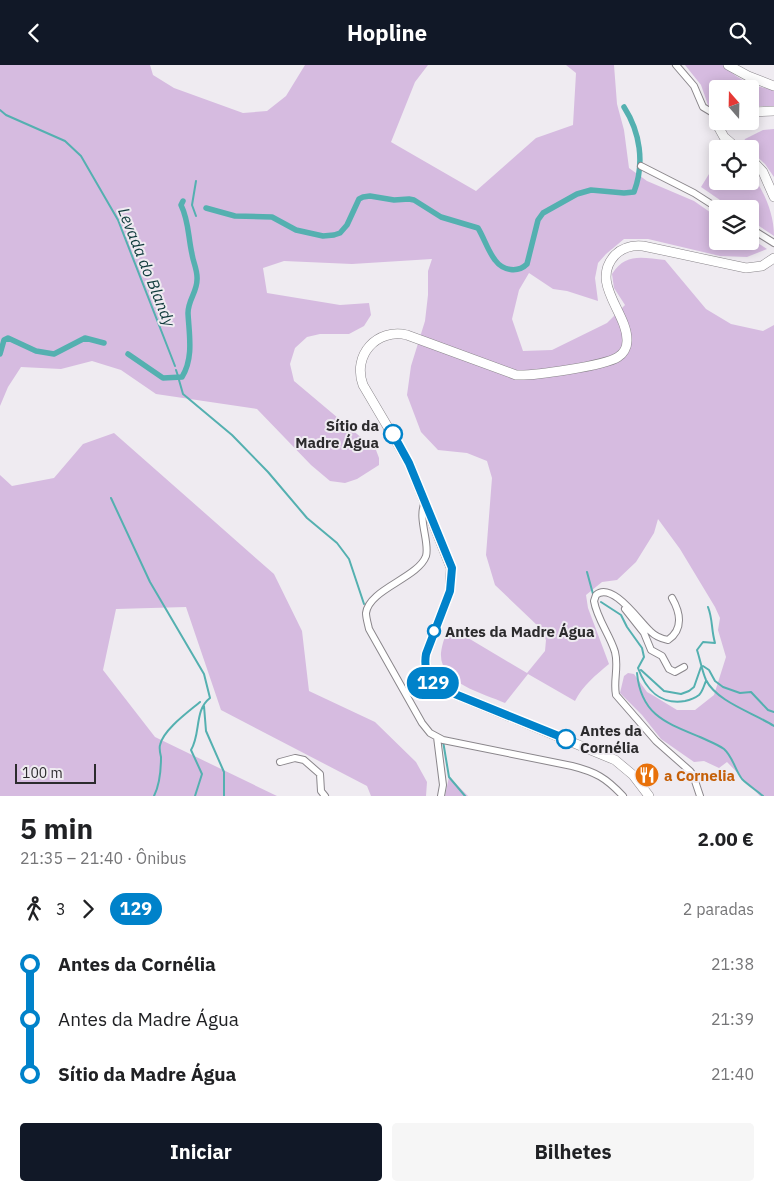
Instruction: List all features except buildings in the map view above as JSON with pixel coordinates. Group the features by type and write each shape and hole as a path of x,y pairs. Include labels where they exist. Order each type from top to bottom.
{"main road":[{"path":"728,65 748,76 774,86"},
{"path":"759,112 774,111"},
{"path":"720,130 728,140"},
{"path":"759,167 774,197"},
{"path":"650,796 640,782 615,761 445,690 432,682 425,669 426,654 450,591 452,575 449,561 402,449 361,379 361,359 372,342 388,334 397,333 500,370 525,375 607,361 621,355 628,341 625,328 610,295 606,281 608,266 620,251 632,246 643,245 746,268 762,266 774,258"}],"street":[{"path":"676,65 694,86 703,107 709,111"},
{"path":"641,166 709,203"},
{"path":"759,234 774,243"},
{"path":"425,501 423,505 423,519 426,555 419,565 375,598 366,611 368,629 422,723 430,733 443,740 592,771 611,783 623,796"},
{"path":"672,598 677,607 679,623 673,637 668,640 651,632 615,596 608,592 599,592 594,599 616,654 617,671 614,685 616,695 656,741 690,771 700,796"},
{"path":"623,604 627,613 644,633 651,649 662,656 669,669 675,671 684,667"},
{"path":"437,737 443,785 441,796"},
{"path":"280,762 295,759 304,760 318,772 321,781 321,791 325,796"}],"shaded area":[{"path":"0,65 150,65 153,75 174,88 243,113 267,111 286,96 305,65 428,65 415,82 391,142 476,191 536,138 573,125 576,73 566,65 614,65 617,104 624,130 629,168 647,181 694,201 709,211 709,250 759,250 759,244 767,249 747,257 720,256 648,239 624,239 598,263 595,278 598,301 567,291 553,289 529,273 519,290 512,319 523,351 552,350 607,323 625,305 614,288 612,274 623,262 629,259 642,258 665,260 706,309 731,324 763,331 774,325 774,796 760,796 727,762 719,768 704,761 694,762 661,739 642,715 620,693 624,676 628,673 634,674 647,692 677,710 695,710 714,695 726,657 718,630 720,618 715,607 680,549 658,519 654,533 636,562 617,580 602,582 586,595 588,608 609,664 586,685 575,701 528,674 505,703 475,691 447,672 442,663 441,653 448,626 527,673 545,651 546,640 539,627 495,585 486,555 492,478 487,461 467,453 438,450 421,432 407,395 411,366 425,321 428,271 432,259 352,264 284,261 263,268 267,293 340,305 369,303 371,315 364,326 349,334 320,334 307,337 295,348 290,364 294,381 376,450 379,465 357,479 345,483 330,481 311,465 257,409 156,394 121,370 92,361 61,369 21,367 8,387 0,406"},
{"path":"685,65 723,65 743,80 709,80 709,106 701,85"},
{"path":"759,87 774,89 774,106 759,106"},
{"path":"774,129 774,177 759,159 759,140 745,140 763,130"},
{"path":"709,174 709,190 759,190 759,186 772,219 774,236 759,226 759,200 720,200 701,187"},
{"path":"114,433 274,574 302,631 309,691 375,722 416,762 427,782 426,796 371,796 367,786 221,710 186,607 116,609 103,670 155,737 277,796 0,796 0,475 12,486 54,478 83,444"},
{"path":"449,777 468,796 445,796"}],"waterway":[{"path":"206,208 235,216 272,217 296,230 323,236 340,233 347,225 359,199 363,197 414,200 441,217 478,228 490,253 498,264 515,270 527,264 538,220 543,213 577,194 591,190 634,192 639,170 639,148 634,127 624,107"},
{"name":"Levada do Blandy","path":"0,110 6,115 65,141 81,156 118,220 175,366"},
{"path":"196,181 192,205 196,216"},
{"path":"128,354 163,378 182,377 186,370 190,346 188,308 196,288 197,277 187,223 181,205 183,201"},
{"path":"0,354 4,340 8,338 36,351 54,354 85,338 104,343"},
{"name":"Levada do Blandy","path":"176,370 178,376"},
{"name":"Levada do Blandy","path":"179,380 183,394 232,435 268,472 307,518 337,543 349,559 364,604"},
{"path":"111,498 150,582 204,674 210,698 202,709 191,750 202,774 195,796"},
{"path":"587,572 593,594"},
{"path":"601,602 621,615 642,648 644,657 638,668 645,683 656,694 669,701 687,701 699,695 706,681"},
{"path":"708,607 715,643 703,642 697,650 706,680 718,695 774,726"},
{"path":"703,666 709,670 715,681 723,687 740,693 751,692 768,710 774,712"},
{"path":"641,670 664,691 681,694 694,687 701,667"},
{"path":"637,673 639,687 644,699 657,715 666,722 724,749 730,756 742,779 763,796"},
{"path":"154,796 160,777 160,745 162,739 177,722 200,702"},
{"path":"204,706 206,731 224,772 224,796"},
{"name":"Levada do Blandy","path":"443,741 449,777 465,796"}],"bus line":[{"name":"129","path":"393,434 409,463 452,568 450,591 424,662 427,675 432,682 445,690 566,739"}],"place":[{"name":"Sítio da Madre Água","path":"393,434"},
{"name":"Antes da Madre Água","path":"434,631"},
{"name":"Antes da Cornélia","path":"566,739"},
{"name":"a Cornelia","path":"647,775"}]}
